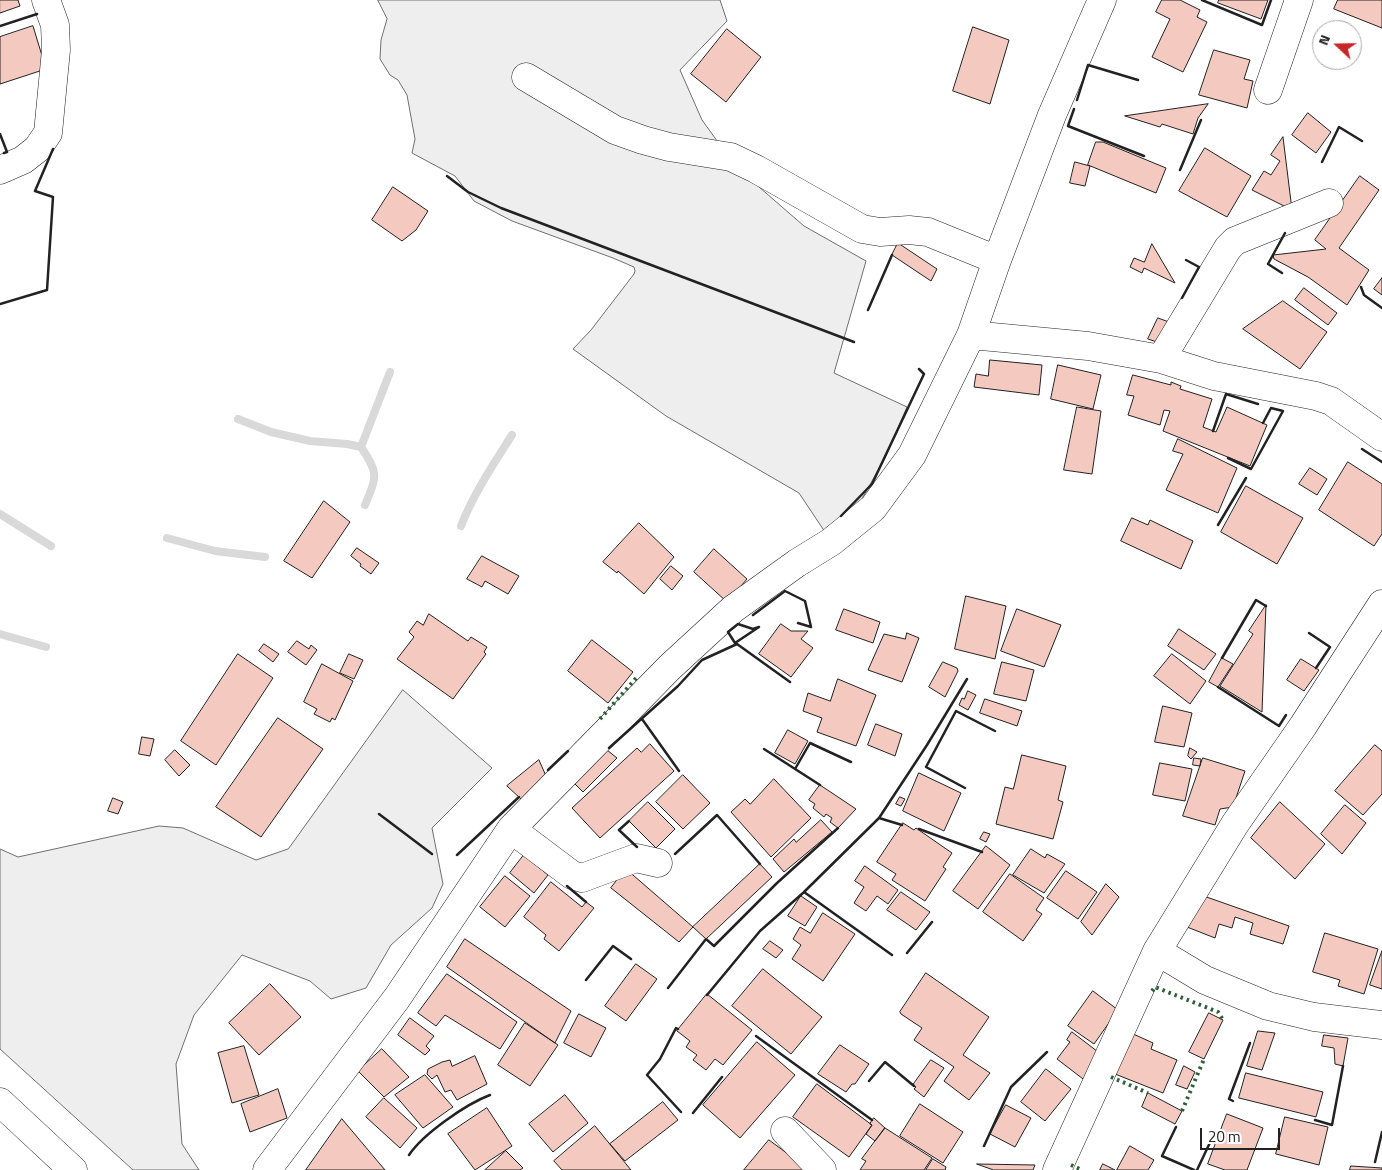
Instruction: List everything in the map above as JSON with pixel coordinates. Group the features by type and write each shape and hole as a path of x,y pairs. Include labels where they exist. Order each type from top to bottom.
{"main road":[{"path":"0,170 23,160 37,148 48,133 56,50 55,25 46,0"},
{"path":"267,1170 397,998 510,829 670,667 733,609 831,542 874,508 912,455 971,335 997,260 1052,115 1102,0"},
{"path":"1268,90 1299,0"},
{"path":"526,77 616,130 670,147 731,157 756,169 862,229 880,232 909,230 928,232 997,260"},
{"path":"1161,359 1228,248 1235,241 1329,203"},
{"path":"971,335 1088,346 1161,359 1214,376 1316,396 1331,401 1382,437"},
{"path":"1057,1170 1157,951 1235,824 1303,726 1382,604"},
{"path":"510,829 572,875 582,878 636,858 658,863"},
{"path":"1157,951 1205,980 1268,1006 1314,1016 1382,1025"},
{"path":"0,1102 73,1170"},
{"path":"785,1131 822,1170"}],"shaded area":[{"path":"378,0 720,0 727,21 680,70 702,120 736,167 804,226 866,261 834,373 907,407 885,458 859,504 825,532 799,493 666,416 573,349 591,330 634,274 634,267 512,221 474,201 455,176 412,153 415,139 407,95 398,80 390,75 380,59 381,40 387,19"},
{"path":"403,690 492,768 432,828 443,884 432,908 391,945 366,988 331,999 310,981 242,955 194,1015 176,1064 182,1144 199,1170 133,1170 0,1049 0,849 18,857 159,826 183,828 256,860 288,849"}],"building":[{"path":"0,0 18,0 20,6 0,13"},
{"path":"1162,0 1180,0 1200,10 1197,17 1207,22 1183,72 1152,57 1170,19 1156,12"},
{"path":"1219,0 1268,0 1261,19 1218,3"},
{"path":"1338,0 1382,0 1382,28 1362,20 1334,9"},
{"path":"33,26 43,59 49,68 0,84 0,37"},
{"path":"973,27 1009,40 990,104 953,91"},
{"path":"727,29 761,57 726,102 691,74"},
{"path":"1214,50 1250,60 1244,79 1253,81 1247,108 1199,95"},
{"path":"1208,104 1198,118 1193,134 1162,124 1160,127 1125,116"},
{"path":"1308,113 1331,132 1316,153 1292,135"},
{"path":"1283,137 1292,210 1252,190 1264,171 1271,175 1280,161 1271,155"},
{"path":"1096,142 1103,142 1166,168 1156,193 1088,165"},
{"path":"1205,148 1251,176 1227,217 1179,191"},
{"path":"1075,162 1090,166 1085,186 1070,183"},
{"path":"1360,176 1379,190 1339,248 1369,270 1347,305 1308,277 1274,259 1273,255 1326,249 1315,240"},
{"path":"393,187 428,211 416,230 402,241 372,220"},
{"path":"898,243 937,269 931,281 892,255"},
{"path":"1152,244 1175,283 1144,268 1142,273 1130,267 1134,258 1144,262"},
{"path":"1382,278 1382,295 1374,289"},
{"path":"1304,288 1337,313 1328,325 1295,300"},
{"path":"1283,301 1327,332 1300,369 1243,329"},
{"path":"1158,318 1169,322 1157,342 1148,339"},
{"path":"990,360 1042,365 1039,395 974,387 976,374 988,376"},
{"path":"1058,365 1101,375 1093,409 1051,399"},
{"path":"1133,375 1171,385 1171,382 1181,386 1180,389 1212,399 1203,427 1216,432 1227,407 1267,425 1250,466 1163,431 1170,411 1164,410 1160,425 1128,415 1134,396 1127,395"},
{"path":"1077,407 1101,411 1092,474 1064,470"},
{"path":"1178,439 1237,468 1218,513 1166,490 1183,454 1173,451"},
{"path":"1348,462 1382,484 1382,534 1374,546 1319,510"},
{"path":"1310,468 1327,479 1317,495 1299,484"},
{"path":"1246,486 1303,518 1277,564 1221,532"},
{"path":"324,501 350,522 312,578 284,561"},
{"path":"1132,518 1148,525 1150,520 1193,541 1181,569 1121,541"},
{"path":"639,523 674,557 644,594 618,571 617,573 603,562"},
{"path":"357,548 379,563 371,574 351,556"},
{"path":"714,549 747,579 727,602 694,572"},
{"path":"482,556 519,576 508,594 485,581 482,587 467,579"},
{"path":"671,566 683,576 672,590 660,579"},
{"path":"966,596 1006,606 995,659 955,649"},
{"path":"1266,605 1262,712 1220,686 1253,634 1249,631"},
{"path":"844,609 880,622 873,643 836,630"},
{"path":"1017,609 1061,625 1044,667 1001,651"},
{"path":"429,614 468,641 471,637 487,647 484,652 486,654 453,699 397,659 414,637 409,632 417,621 423,625"},
{"path":"781,624 791,631 808,631 801,639 813,648 791,677 759,654"},
{"path":"1179,629 1216,654 1204,670 1168,646"},
{"path":"907,633 919,638 902,682 868,670 884,634 905,639"},
{"path":"592,640 633,672 608,703 568,671"},
{"path":"297,641 309,649 311,645 317,650 306,665 288,652"},
{"path":"264,644 279,654 273,662 259,651"},
{"path":"238,654 273,678 216,765 181,741"},
{"path":"349,654 363,660 354,679 340,673"},
{"path":"1172,654 1206,681 1190,704 1154,676"},
{"path":"1222,658 1233,664 1218,687 1209,682"},
{"path":"1301,659 1319,670 1304,691 1287,680"},
{"path":"943,662 957,668 958,671 945,697 929,687"},
{"path":"1002,662 1034,670 1026,701 994,694"},
{"path":"322,664 353,681 335,720 332,718 330,722 314,714 317,709 304,702"},
{"path":"838,679 876,695 856,746 817,732 822,718 803,711 808,693 830,701"},
{"path":"968,691 976,695 968,710 959,705"},
{"path":"985,699 1022,711 1017,726 980,713"},
{"path":"1163,706 1192,713 1184,747 1155,742"},
{"path":"278,718 323,749 261,837 216,807"},
{"path":"876,724 902,734 895,756 868,745"},
{"path":"788,730 808,741 795,764 775,753"},
{"path":"142,737 154,739 150,756 139,754"},
{"path":"650,744 674,771 600,838 572,808 637,748 641,752"},
{"path":"1375,745 1382,751 1382,794 1363,815 1335,791"},
{"path":"1190,748 1197,752 1191,759 1188,756"},
{"path":"175,750 190,765 179,776 165,760"},
{"path":"607,750 617,758 583,792 574,783"},
{"path":"1022,755 1066,766 1058,800 1063,802 1053,839 996,824 1005,787 1013,789"},
{"path":"1194,758 1201,759 1200,766 1193,765"},
{"path":"1203,758 1245,771 1233,807 1220,809 1215,825 1183,816"},
{"path":"539,760 546,776 521,799 507,786"},
{"path":"1160,763 1192,769 1185,801 1153,795"},
{"path":"919,773 961,793 944,831 903,811"},
{"path":"683,775 710,803 683,829 656,802"},
{"path":"774,779 811,818 771,857 731,812 745,799 750,804"},
{"path":"820,785 856,809 838,828 830,822 832,818 826,814 824,817 813,808 815,804 809,800"},
{"path":"900,797 905,799 901,806 896,804"},
{"path":"113,798 123,802 118,814 108,811"},
{"path":"648,802 675,829 656,848 629,821"},
{"path":"1280,802 1325,844 1295,879 1251,838"},
{"path":"1345,805 1366,823 1342,854 1321,834"},
{"path":"821,820 832,832 784,872 773,859 794,839 796,842"},
{"path":"903,823 914,830 916,828 952,853 943,867 946,869 925,901 892,880 896,874 877,862"},
{"path":"984,832 990,834 986,842 980,839"},
{"path":"986,846 1010,865 978,909 953,891"},
{"path":"1031,849 1045,858 1047,854 1065,864 1044,893 1013,875"},
{"path":"524,855 548,875 534,893 510,873"},
{"path":"760,864 772,877 706,939 693,927"},
{"path":"865,866 898,890 888,904 877,896 866,911 854,903 864,887 855,881"},
{"path":"626,869 693,927 679,942 611,888"},
{"path":"1066,871 1097,892 1078,919 1047,898"},
{"path":"1010,874 1044,898 1036,910 1042,914 1023,941 983,912"},
{"path":"505,876 530,896 505,927 480,907"},
{"path":"551,882 582,907 586,902 594,908 559,951 544,939 546,935 524,917"},
{"path":"1106,884 1119,897 1092,935 1081,922"},
{"path":"901,892 930,912 916,930 887,910"},
{"path":"1198,894 1289,926 1283,944 1250,934 1253,923 1235,917 1232,928 1219,924 1215,938 1187,927"},
{"path":"801,896 817,907 805,926 788,916"},
{"path":"823,913 855,934 823,981 792,959 801,945 793,939 800,927 810,933"},
{"path":"1325,933 1378,949 1364,994 1338,986 1340,980 1313,972"},
{"path":"465,939 571,1011 555,1043 447,967"},
{"path":"770,941 783,950 776,958 763,949"},
{"path":"1382,951 1382,989 1370,985"},
{"path":"636,964 657,979 626,1021 605,1006"},
{"path":"763,969 822,1017 791,1054 732,1006"},
{"path":"926,973 989,1017 963,1055 990,1073 969,1100 944,1081 954,1067 914,1040 922,1028 900,1012"},
{"path":"447,974 517,1022 500,1049 445,1015 436,1026 418,1013"},
{"path":"270,984 301,1017 259,1055 229,1023"},
{"path":"1093,991 1118,1010 1094,1044 1068,1026"},
{"path":"707,994 752,1030 723,1065 715,1059 706,1070 693,1060 697,1055 686,1047 690,1041 677,1031"},
{"path":"1209,1013 1223,1020 1204,1059 1189,1052"},
{"path":"579,1014 606,1028 591,1057 564,1043"},
{"path":"410,1018 434,1036 426,1046 430,1050 425,1055 398,1035"},
{"path":"525,1023 558,1045 530,1086 498,1065"},
{"path":"1258,1031 1275,1033 1262,1070 1247,1066"},
{"path":"1072,1032 1106,1058 1087,1082 1057,1059 1070,1042 1067,1040"},
{"path":"1131,1033 1153,1043 1151,1049 1177,1060 1163,1093 1115,1074"},
{"path":"1324,1035 1348,1038 1343,1066 1335,1064 1334,1048 1322,1046"},
{"path":"757,1042 795,1075 740,1138 703,1105"},
{"path":"840,1045 869,1064 855,1084 852,1084 846,1092 818,1074"},
{"path":"244,1046 259,1095 232,1103 218,1053"},
{"path":"382,1049 409,1077 384,1097 358,1071"},
{"path":"475,1056 487,1084 457,1100 451,1090 445,1092 437,1075 432,1079 427,1074 428,1069 442,1062 450,1060 452,1066"},
{"path":"931,1060 944,1068 924,1097 914,1089 916,1087 913,1085"},
{"path":"1184,1066 1195,1072 1187,1089 1176,1085"},
{"path":"1046,1069 1071,1089 1045,1121 1021,1102"},
{"path":"1246,1073 1323,1092 1316,1117 1239,1098"},
{"path":"425,1075 453,1107 423,1128 395,1095"},
{"path":"817,1084 872,1125 849,1157 793,1117"},
{"path":"278,1089 287,1118 250,1132 241,1104"},
{"path":"1148,1093 1182,1111 1175,1124 1142,1107"},
{"path":"565,1095 588,1123 553,1152 529,1124"},
{"path":"384,1098 417,1128 400,1148 366,1117"},
{"path":"663,1102 678,1120 625,1161 610,1144"},
{"path":"920,1104 963,1132 943,1163 900,1136"},
{"path":"1006,1105 1031,1118 1015,1147 990,1134"},
{"path":"487,1108 512,1146 475,1170 448,1134"},
{"path":"1227,1114 1263,1128 1247,1170 1225,1170 1208,1164"},
{"path":"1285,1117 1328,1127 1319,1165 1276,1154"},
{"path":"874,1118 885,1128 875,1141 866,1134"},
{"path":"342,1119 385,1170 306,1170"},
{"path":"595,1126 631,1170 562,1170 554,1161"},
{"path":"885,1128 932,1158 924,1170 860,1170 866,1161 862,1159"},
{"path":"769,1140 807,1168 805,1170 744,1170"},
{"path":"1130,1146 1154,1160 1148,1170 1117,1170"},
{"path":"506,1151 523,1168 520,1170 485,1170"},
{"path":"933,1159 946,1167 945,1170 926,1170"},
{"path":"977,1164 1035,1165 1033,1170 994,1170"},
{"path":"1103,1164 1115,1170 1100,1170"},
{"path":"1351,1166 1382,1168 1382,1170 1350,1170"}],"waterway":[{"path":"361,447 390,372"},
{"path":"238,419 271,432 310,441 361,447 371,463 374,475 372,488 365,505"},
{"path":"461,526 478,491 512,435"},
{"path":"0,514 51,546"},
{"path":"167,538 215,551 265,557"},
{"path":"0,634 46,647"}],"hedge":[{"path":"600,719 638,676"},
{"path":"1152,991 1155,987 1218,1012 1223,1020"},
{"path":"1182,1111 1204,1059"},
{"path":"1111,1077 1148,1093"},
{"path":"1071,1165 1082,1170"}],"wall":[{"path":"1202,0 1262,25 1271,0"},
{"path":"0,26 37,14"},
{"path":"1077,100 1088,65 1138,80"},
{"path":"1074,109 1068,126 1144,156"},
{"path":"1180,170 1201,120"},
{"path":"1322,162 1339,127 1362,141"},
{"path":"0,134 7,152 4,153"},
{"path":"0,304 47,290 53,197 35,191 53,149"},
{"path":"447,176 468,192 501,208 854,342"},
{"path":"1282,273 1268,264 1285,233"},
{"path":"868,310 892,255"},
{"path":"1182,298 1199,267 1186,260"},
{"path":"1361,287 1364,295 1382,308"},
{"path":"841,516 872,484 924,374 919,369"},
{"path":"1213,431 1226,394 1258,404"},
{"path":"1228,458 1251,469 1283,411 1271,408 1263,423"},
{"path":"1362,449 1382,462"},
{"path":"1218,525 1246,478"},
{"path":"753,615 785,591 805,601 811,627 798,623"},
{"path":"1222,658 1256,600 1266,606"},
{"path":"738,624 753,629 759,627 735,643 728,632 738,624"},
{"path":"1309,633 1330,647 1316,668"},
{"path":"609,748 678,686 702,660 737,644 790,682"},
{"path":"879,818 927,745 967,679"},
{"path":"1218,687 1279,726 1286,715"},
{"path":"965,788 926,767 956,711 995,731"},
{"path":"642,719 679,771"},
{"path":"795,769 810,743 851,762"},
{"path":"764,749 820,785"},
{"path":"548,770 568,751"},
{"path":"457,855 519,797"},
{"path":"379,814 432,854"},
{"path":"675,854 717,815 760,864"},
{"path":"892,955 804,892 879,818 902,825"},
{"path":"629,821 619,830 637,847"},
{"path":"668,988 706,939 714,946 777,883 838,828"},
{"path":"919,829 982,852"},
{"path":"567,886 586,902"},
{"path":"707,995 760,931 803,893"},
{"path":"907,953 932,922"},
{"path":"586,980 613,946 631,959"},
{"path":"678,1029 676,1028 660,1059 647,1075 681,1112"},
{"path":"756,1036 872,1120"},
{"path":"1233,1101 1229,1099 1250,1043"},
{"path":"984,1146 1011,1087 1047,1052"},
{"path":"869,1081 885,1062 914,1086"},
{"path":"1315,1120 1332,1125 1343,1066"},
{"path":"693,1113 722,1077"},
{"path":"409,1155 424,1138 446,1120 469,1105 490,1095"},
{"path":"1176,1127 1162,1156 1194,1170"},
{"path":"1197,1170 1215,1132"},
{"path":"1375,1162 1382,1132"}]}
